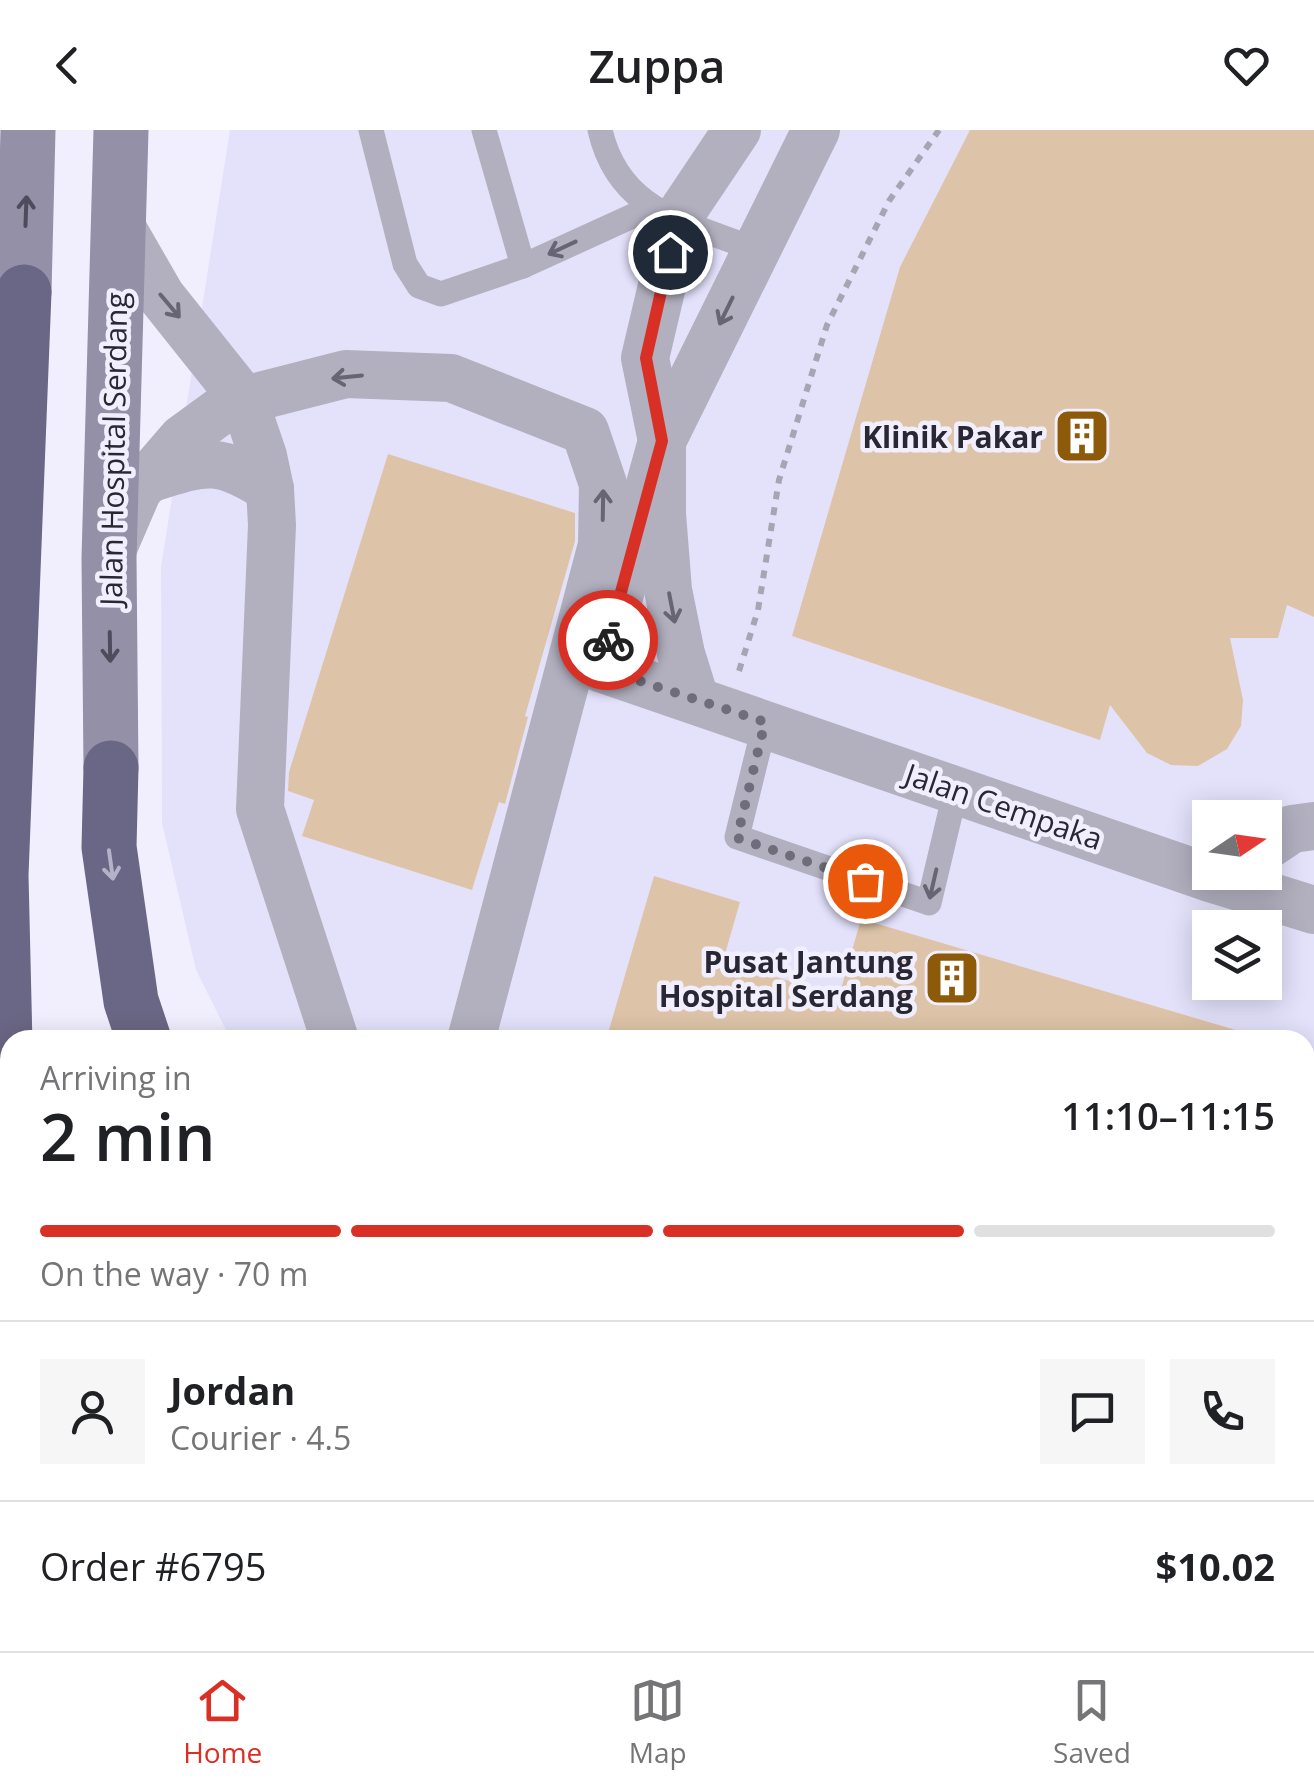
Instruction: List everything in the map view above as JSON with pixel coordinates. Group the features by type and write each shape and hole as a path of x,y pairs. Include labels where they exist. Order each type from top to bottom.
{"highway":[{"path":"0,447 24,292"},
{"path":"4,1030 0,875 24,292"},
{"path":"110,768 108,847 131,1001 141,1030"}],"main road":[{"path":"24,292 28,130"},
{"name":"Jalan Hospital Serdang","path":"110,768 109,558 122,130"}],"street":[{"path":"729,710 681,654 668,590 662,441 646,358 664,213 736,130"},
{"path":"504,1030 550,844 662,441 817,131"},
{"path":"119,224 160,296 244,400 270,489 272,525 260,809 332,1030"},
{"path":"109,558 138,490 182,440 244,400 346,374 451,378 584,431 603,484 602,545 475,1030"},
{"path":"148,479 208,462 238,468 270,489"},
{"name":"Jalan Cempaka","path":"600,668 1192,867"},
{"path":"1282,836 1292,829 1314,826"},
{"name":"Jalan Cempaka","path":"1257,890 1314,910"}],"lane":[{"path":"370,130 405,264 419,286 441,294 664,213"},
{"path":"484,130 524,266"},
{"path":"600,130 614,172 626,187 664,213 756,250"},
{"path":"729,710 737,838 929,903 956,789"}],"path":[{"path":"729,710 758,610 779,480 827,326 889,201 939,130"}],"shaded area":[{"path":"230,130 1314,130 1314,1030 226,1030 196,970 162,823 161,567"}],"building":[{"name":"Klinik Pakar","path":"970,130 1314,130 1314,617 1287,605 1278,638 1230,638 1243,700 1241,726 1227,749 1198,766 1171,765 1147,753 1110,705 1100,740 792,636 900,267"},
{"path":"388,454 575,513 575,541 525,716 528,717 505,804 499,802 472,890 302,836 314,800 288,791 289,772"},
{"name":"Pusat Jantung Hospital Serdang","path":"654,876 740,902 723,961 839,996 861,919 1236,1030 609,1030"}],"way so far":[{"path":"608,640 600,668 765,722 737,838 865,881"}],"place":[{"name":"Klinik Pakar","path":"1082,436"},
{"name":"Pusat Jantung Hospital Serdang","path":"952,978"}],"route":[{"path":"608,640 662,441 646,358 670,252"}]}
